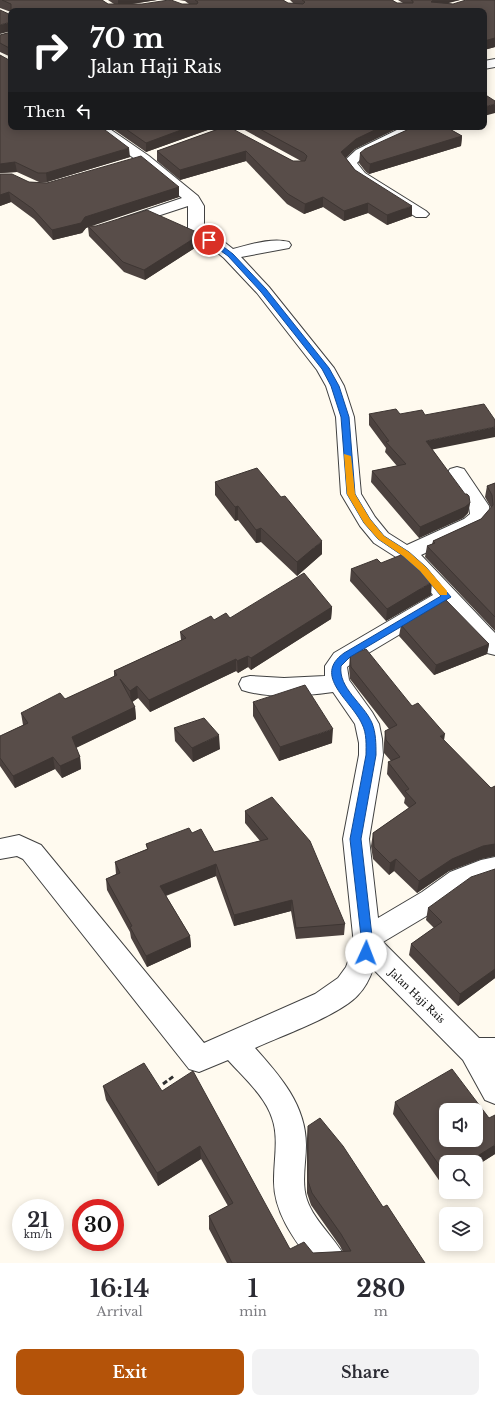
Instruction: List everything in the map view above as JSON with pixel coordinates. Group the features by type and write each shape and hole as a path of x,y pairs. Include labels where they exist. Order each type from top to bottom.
{"street":[{"path":"103,130 150,156 194,199 196,206 196,228 230,255 276,307 325,368 335,386 345,417 351,494 367,521 381,538 406,554 423,569 446,597 495,647"},
{"path":"408,130 355,156 349,163 360,176 421,214"},
{"path":"129,163 150,156"},
{"path":"113,225 194,199"},
{"path":"230,255 252,249 283,245"},
{"path":"406,554 470,524 480,516 479,506 457,473"},
{"path":"0,849 19,845 32,852 199,1058 325,1003 348,987 358,973 367,942 356,839 371,755 371,741 367,724 339,683 335,673 336,666 339,661 446,597"},
{"path":"250,684 278,688 306,687 339,683"},
{"path":"367,942 459,880 481,871 495,868"},
{"name":"Jalan Haji Rais","path":"367,942 484,1051 495,1090"},
{"path":"233,1044 274,1092 281,1103 288,1119 291,1198 296,1212 332,1263"}],"building":[{"path":"2,0 102,0 108,4 142,4 171,0 182,4 197,4 198,2 195,0 283,0 288,3 303,4 305,2 302,0 392,0 397,3 413,3 411,0 433,0 431,2 453,4 466,0 495,0 495,38 487,40 487,8 11,8 11,4"},
{"path":"0,10 8,14 8,23 0,25"},
{"path":"8,33 8,47 0,43 0,35"},
{"path":"0,55 8,59 8,130 105,130 129,148 46,173 38,173 15,162 0,164"},
{"path":"487,96 495,101 495,104 487,106"},
{"path":"127,130 181,130 146,143"},
{"path":"216,130 235,130 293,161 305,161 307,156 304,153 262,130 375,130 356,139 341,152 355,170 412,206 387,215 368,203 344,211 323,197 305,204 288,194 246,151 180,170 157,151"},
{"path":"407,130 451,130 462,136 370,164 360,153 365,149"},
{"path":"141,156 179,187 85,217 81,223 52,230 33,209 9,192 0,195 0,174 12,174 29,182 47,183"},
{"path":"147,210 201,234 144,270 123,262 88,226 96,226"},
{"path":"484,404 495,420 495,427 426,441 465,494 469,496 470,503 465,507 420,527 372,471 406,464 386,442 389,441 369,414 396,409 400,414 422,410 425,415"},
{"path":"257,468 281,497 285,496 322,541 297,562 261,528 256,530 238,506 235,507 215,482"},
{"path":"495,483 495,617 427,546 435,543 433,541 481,519 493,505 492,495 487,486"},
{"path":"406,553 432,582 387,609 351,569 377,559 381,563"},
{"path":"304,573 332,607 251,658 248,656 237,661 236,659 149,700 137,686 130,691 120,679 135,707 72,737 80,757 60,766 53,757 13,776 0,758 0,736 28,723 21,713 60,693 65,699 117,675 114,671 186,638 180,632 211,616 214,620 226,613 230,618"},
{"path":"445,599 489,644 436,665 401,625"},
{"path":"366,649 412,706 418,703 445,734 440,736 491,788 495,786 495,844 483,846 452,859 419,881 396,859 390,863 374,847 373,833 416,803 405,791 409,789 388,762 400,757 386,740 385,731 397,725 351,667 350,655"},
{"path":"305,685 333,729 280,747 253,702"},
{"path":"204,718 219,735 192,748 174,728"},
{"path":"272,797 310,841 345,924 296,928 292,900 234,915 216,864 160,886 190,936 146,956 130,927 132,926 106,879 120,873 115,862 148,849 146,844 189,828 192,833 201,829 214,852 268,839 245,811"},
{"path":"495,869 495,969 460,994 411,944 442,922 428,908 471,877"},
{"path":"144,1063 162,1091 193,1071 290,1249 304,1242 313,1253 351,1251 312,1193 308,1181 308,1126 320,1118 343,1146 383,1207 387,1205 425,1263 232,1263 209,1216 233,1203 200,1146 157,1173 103,1086"},
{"path":"452,1069 478,1103 439,1103 439,1147 483,1147 483,1110 489,1118 495,1115 495,1145 479,1155 439,1155 439,1165 395,1102"}],"slow traffic":[{"path":"347,456 350,472 349,482 351,494 367,521 381,538 406,554 423,569 443,593"}],"route":[{"path":"209,240 230,255 264,290 325,368 335,386 345,417 351,494 367,521 381,538 406,554 423,569 446,597 347,655 339,661 336,666 335,673 339,683 367,724 371,741 371,755 356,839 357,863 368,945 366,953"}]}
